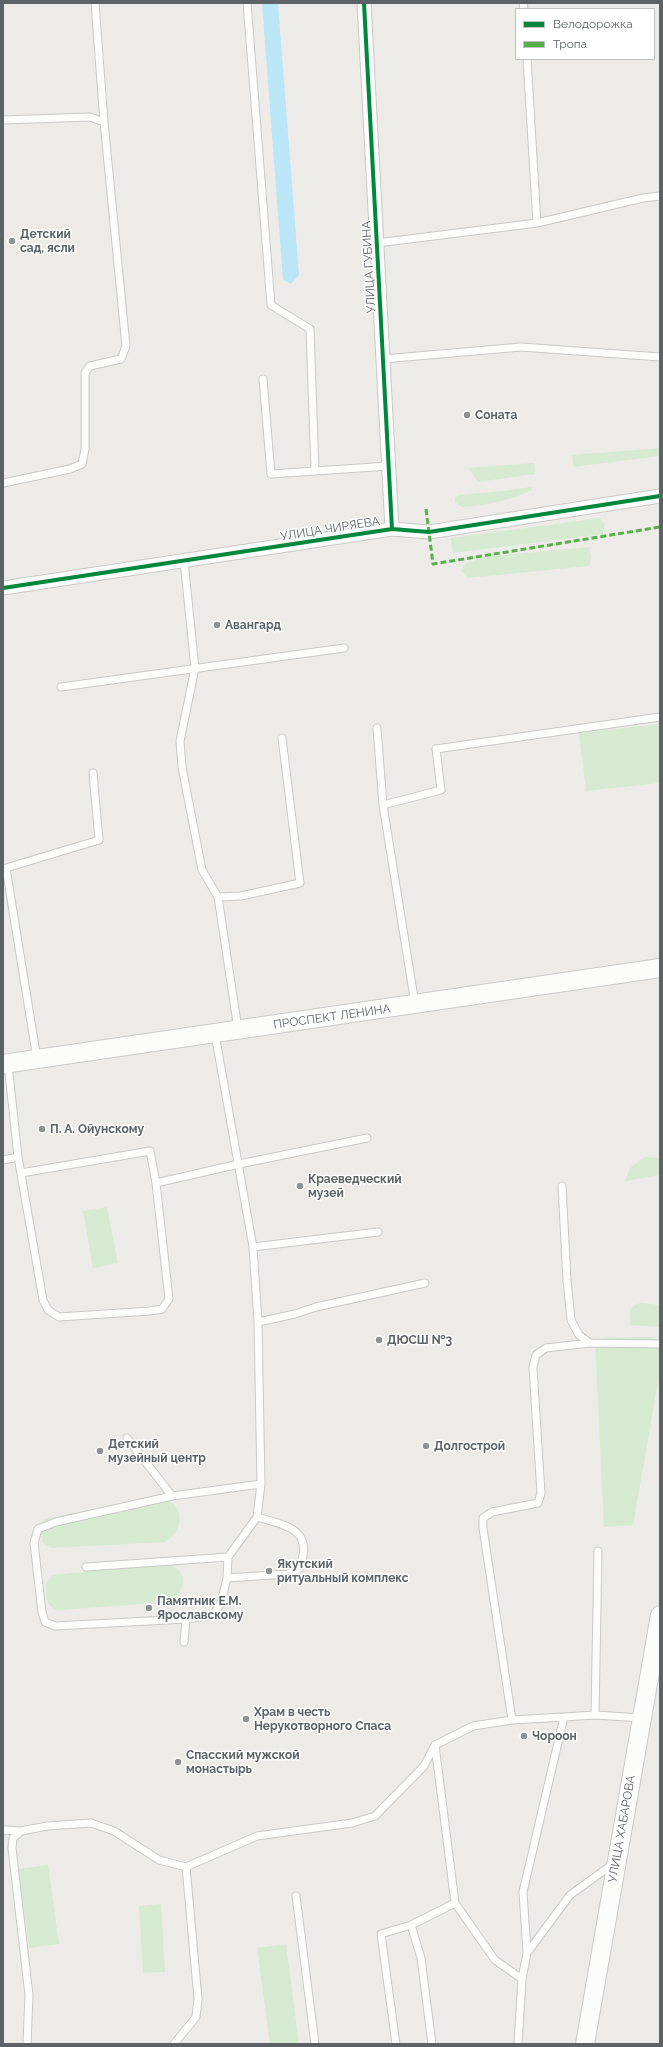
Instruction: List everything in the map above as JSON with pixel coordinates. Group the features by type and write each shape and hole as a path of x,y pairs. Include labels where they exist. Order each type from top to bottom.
{"main road":[{"name":"ПРОСПЕКТ ЛЕНИНА","path":"6,1064 660,968"},
{"name":"УЛИЦА ХАБАРОВА","path":"585,2044 660,1615"}],"street":[{"name":"УЛИЦА ГУБИНА","path":"364,3 392,529"},
{"name":"УЛИЦА ЧИРЯЕВА","path":"3,588 392,529 429,532 660,496"}],"lane":[{"path":"3,483 70,469 82,464 85,449 85,373 90,366 120,359 126,346 104,122 95,3"},
{"path":"247,3 271,305 310,329 315,471"},
{"path":"527,60 537,223"},
{"path":"3,120 90,117 104,122"},
{"path":"377,243 537,223 643,198 660,196"},
{"path":"383,358 521,347 660,357"},
{"path":"263,379 271,474 389,466"},
{"path":"184,561 194,668 180,740 182,767 202,870 218,897 238,1030"},
{"path":"61,687 344,648"},
{"path":"382,805 441,790 436,749 660,717"},
{"path":"377,728 382,805 415,1004"},
{"path":"218,897 241,896 300,883 282,738"},
{"path":"37,1060 6,868 99,840 93,773"},
{"path":"215,1034 253,1247 258,1322 261,1484 258,1517 228,1557 227,1578 221,1602 213,1615 186,1619 55,1626 45,1622 42,1612 34,1543 38,1529 56,1522 172,1496 261,1484"},
{"path":"6,1064 18,1157 43,1300 48,1310 59,1317 162,1309 169,1299 156,1183 150,1151 21,1173"},
{"path":"156,1183 239,1164 367,1138"},
{"path":"3,1160 18,1157"},
{"path":"562,1186 567,1280 571,1320 579,1335 590,1343"},
{"path":"253,1247 378,1232"},
{"path":"258,1322 295,1314 316,1307 425,1283"},
{"path":"512,1720 484,1535 483,1518 492,1512 538,1503 541,1493 533,1367 536,1355 546,1348 590,1343 660,1344"},
{"path":"127,1438 172,1496"},
{"path":"227,1578 288,1574 299,1569 304,1556 302,1540 292,1528 258,1517"},
{"path":"595,1715 598,1551"},
{"path":"86,1567 228,1557"},
{"path":"184,1642 186,1619"},
{"path":"3,1830 20,1831 47,1826 91,1823 114,1831 159,1860 186,1867 257,1836 352,1823 375,1816 424,1766 435,1745 473,1726 512,1720 595,1715 642,1718"},
{"path":"518,2044 522,1979 526,1953 523,1892 564,1717"},
{"path":"435,1745 455,1903 495,1960 522,1979"},
{"path":"20,1831 13,1838 12,1848 29,1995 27,2044"},
{"path":"526,1953 570,1895 617,1862"},
{"path":"174,2044 196,2017 198,2000 186,1867"},
{"path":"296,1896 315,2044"},
{"path":"396,2044 381,1934 411,1925 455,1903"},
{"path":"411,1925 421,1958 432,2044"}],"green space":[{"path":"660,448 660,456 573,467 572,455"},
{"path":"534,463 535,474 478,482 468,468"},
{"path":"531,487 532,490 523,494 489,504 462,507 455,502 455,497 459,495"},
{"path":"600,518 605,524 603,534 453,553 451,538"},
{"path":"589,547 591,557 589,566 467,578 461,570 467,563 484,557"},
{"path":"660,724 660,783 586,791 579,733"},
{"path":"645,1157 660,1158 660,1175 625,1181 630,1168"},
{"path":"107,1207 118,1263 93,1268 83,1211"},
{"path":"641,1303 660,1305 660,1327 630,1325 630,1314 632,1308"},
{"path":"652,1337 660,1340 660,1371 633,1525 604,1527 595,1341 603,1338"},
{"path":"153,1497 164,1498 172,1503 177,1508 179,1514 178,1527 175,1533 165,1542 51,1548 43,1543 40,1527 45,1519"},
{"path":"165,1564 173,1566 178,1570 182,1575 183,1580 180,1592 169,1602 59,1610 51,1607 47,1600 46,1583 52,1575"},
{"path":"48,1865 59,1944 29,1948 18,1869"},
{"path":"161,1904 165,1972 143,1973 139,1906"},
{"path":"286,1944 299,2044 270,2044 257,1948"}],"water":[{"path":"262,3 278,3 299,275 291,284 283,280"}],"marked path":[{"path":"426,509 433,564 660,527"}],"cycle path":[{"path":"364,3 392,529"},
{"path":"3,588 392,529 429,532 660,496"}],"place":[{"name":"Детский сад, ясли","path":"12,241"},
{"name":"Соната","path":"467,415"},
{"name":"Авангард","path":"217,625"},
{"name":"П. А. Ойунскому","path":"42,1129"},
{"name":"Краеведческий музей","path":"300,1186"},
{"name":"ДЮСШ №3","path":"379,1340"},
{"name":"Долгострой","path":"426,1446"},
{"name":"Детский музейный центр","path":"100,1451"},
{"name":"Якутский ритуальный комплекс","path":"269,1571"},
{"name":"Памятник Е.М. Ярославскому","path":"149,1608"},
{"name":"Храм в честь Нерукотворного Спаса","path":"246,1719"},
{"name":"Чороон","path":"524,1736"},
{"name":"Спасский мужской монастырь","path":"178,1762"}]}
